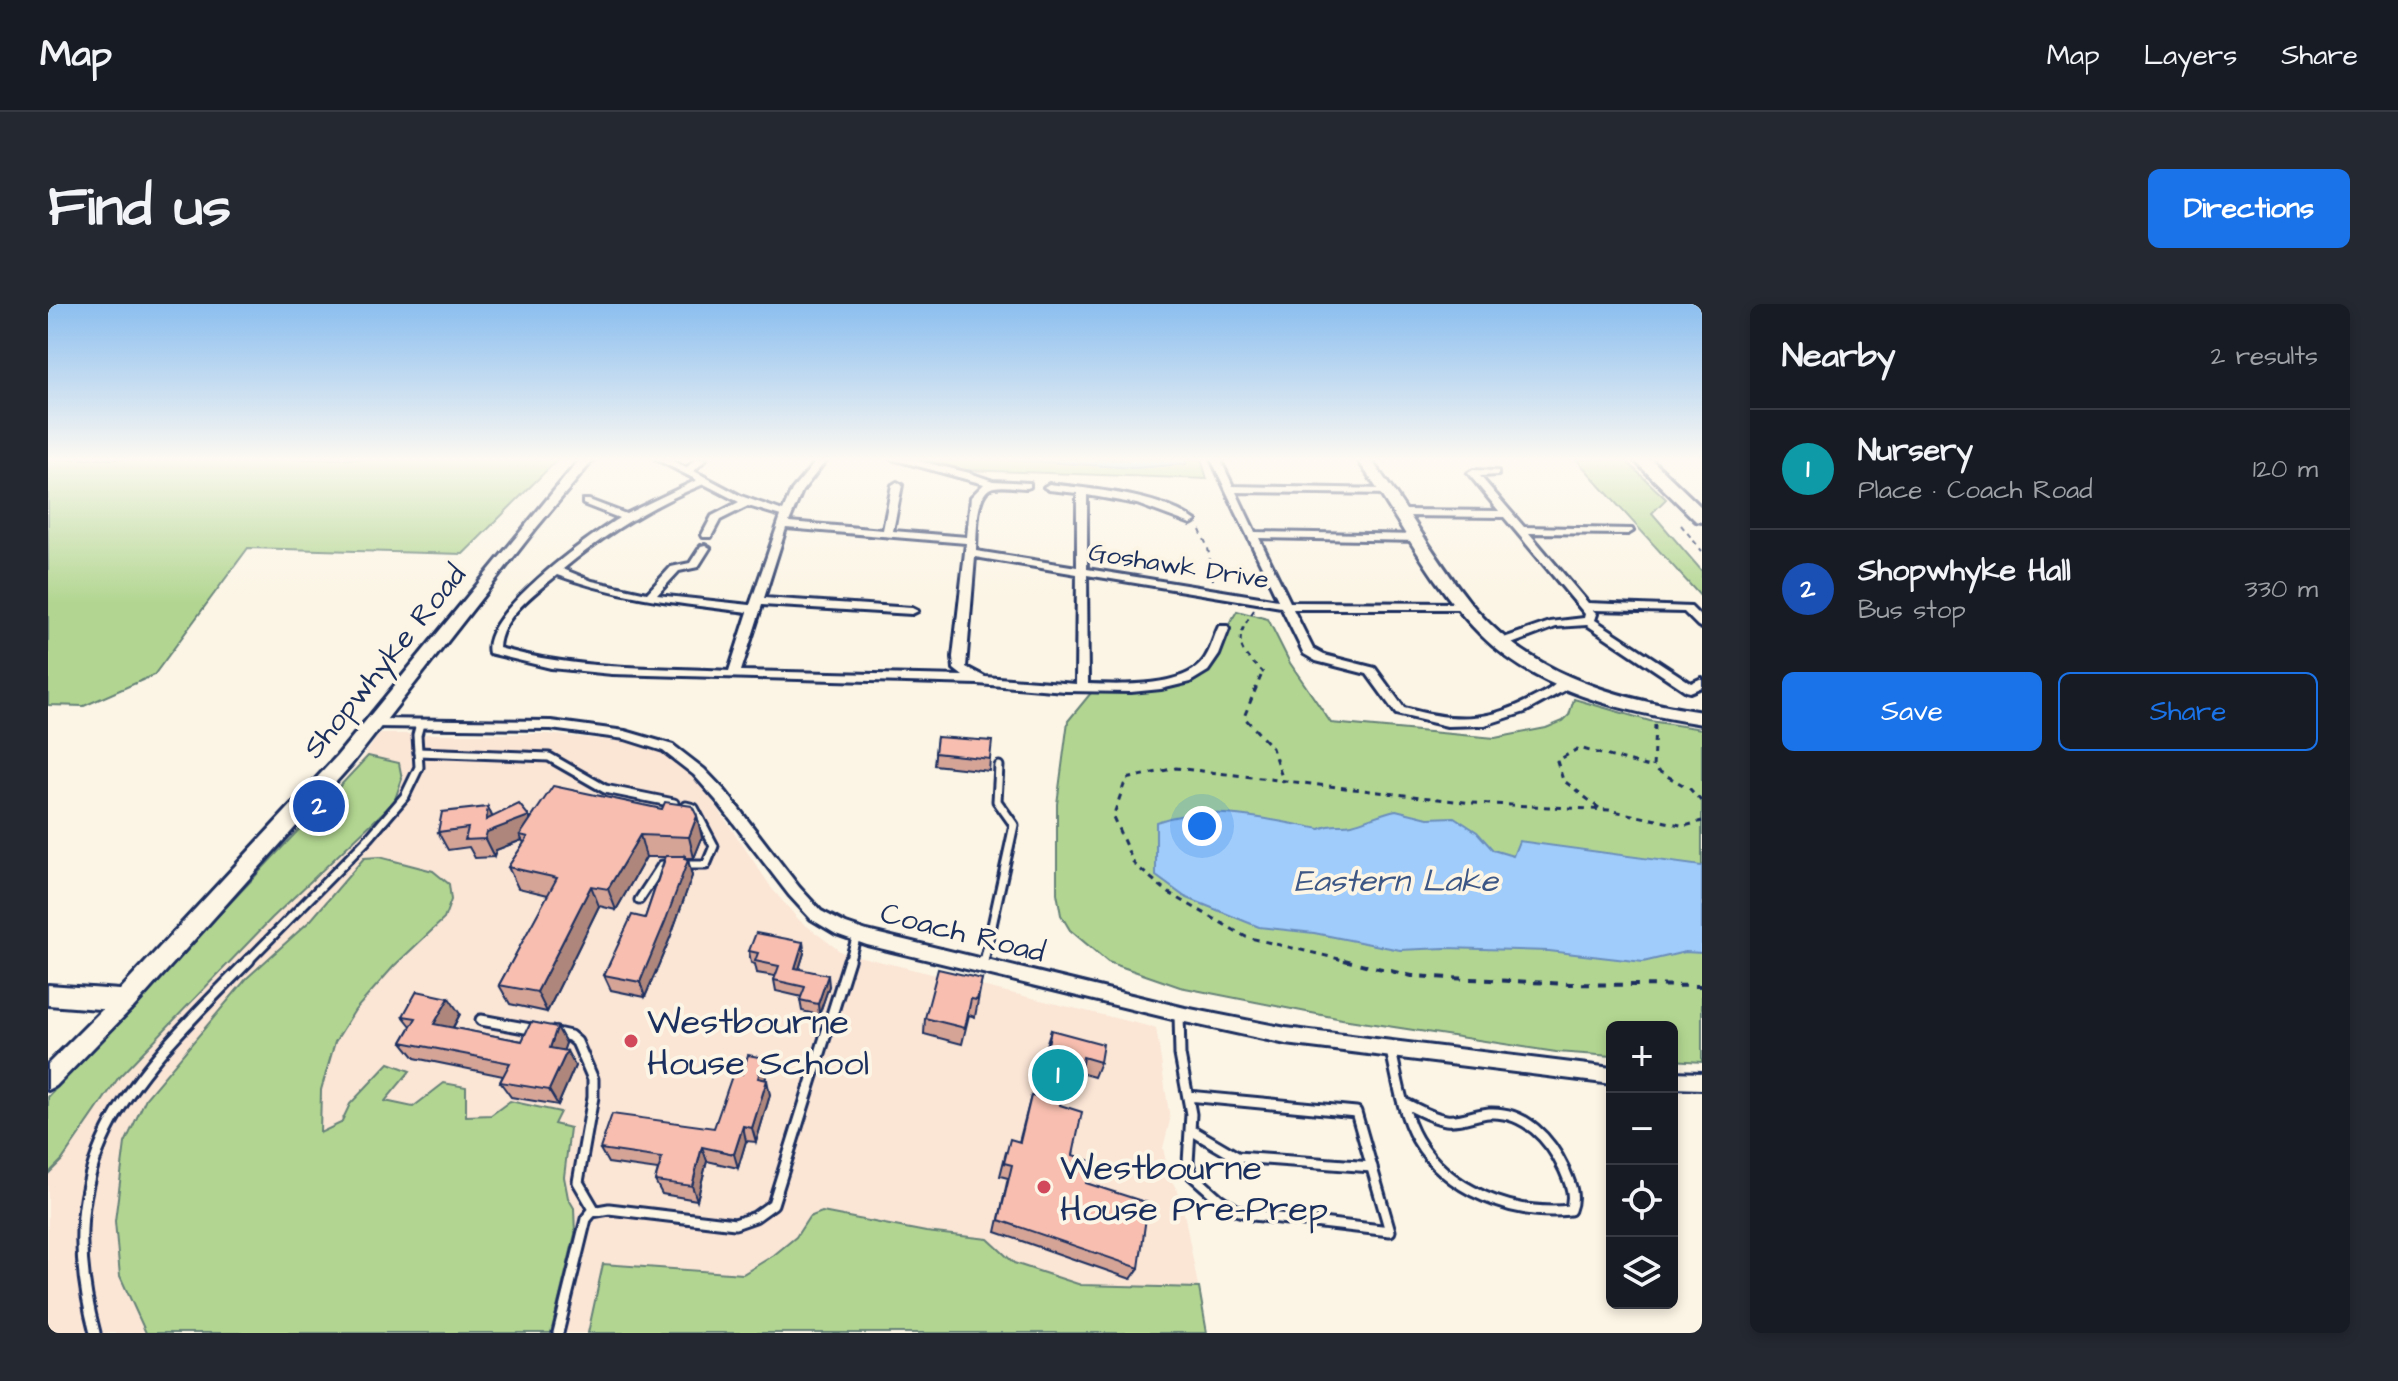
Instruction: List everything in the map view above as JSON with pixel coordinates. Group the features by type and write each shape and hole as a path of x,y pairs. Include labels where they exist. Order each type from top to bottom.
{"main road":[{"name":"Shopwhyke Road","path":"125,1001 301,812 546,507"},
{"path":"1400,507 1464,606 1524,660 1564,681 1660,711 1702,718"},
{"path":"48,995 125,1001"}],"street":[{"path":"599,507 627,518"},
{"path":"650,507 591,541 522,599 492,635 490,644 493,650 549,665 783,678 980,680 1123,690 1190,676 1203,669 1214,653 1223,629"},
{"path":"707,535 716,518 737,507"},
{"path":"757,507 784,520 971,540"},
{"path":"734,675 790,507"},
{"path":"887,533 892,507"},
{"path":"975,507 960,669 980,680"},
{"path":"1082,507 1082,687"},
{"path":"1156,507 1191,521"},
{"path":"1237,507 1308,651 1320,658 1371,671 1400,711 1479,724 1505,718 1561,687 1564,681"},
{"path":"1501,507 1591,614 1589,621"},
{"path":"1404,513 1507,514"},
{"path":"1520,530 1628,531"},
{"path":"1251,535 1420,538"},
{"path":"649,597 675,569 694,565 705,548"},
{"name":"Goshawk Drive","path":"970,553 1287,604 1464,606"},
{"path":"557,571 589,583 649,597 912,611"},
{"path":"1584,606 1687,609 1702,624"},
{"path":"1502,643 1554,624 1589,621 1690,688 1702,682"},
{"name":"Coach Road","path":"375,723 551,725 625,735 668,748 699,772 721,796 816,915 857,935 1179,1014 1286,1036 1606,1075"},
{"path":"48,1079 125,1001"},
{"path":"1678,1080 1702,1081"}],"lane":[{"path":"95,1333 81,1253 82,1211 89,1171 101,1138 146,1067 369,838 401,800 414,783 419,769 414,738 420,724"},
{"path":"418,752 549,757 605,789 694,808 714,846 706,865 662,865 639,900"},
{"path":"983,965 1014,825 997,801 999,766"},
{"path":"558,1333 586,1219 595,1211 609,1209 735,1224 755,1217 773,1204 857,935"},
{"path":"1179,1014 1180,1055 1191,1130 1188,1163 1192,1175 1219,1199 1236,1210 1253,1215 1390,1231 1356,1112 1188,1096"},
{"path":"481,1020 570,1036 577,1042 593,1079 593,1097 578,1182 595,1211"},
{"path":"1390,1049 1406,1104 1418,1141 1430,1158 1491,1202 1509,1207 1570,1210 1574,1194 1559,1155 1535,1128 1507,1114 1494,1112 1450,1120 1436,1118 1406,1104"},
{"path":"1191,1130 1237,1157 1372,1167"}],"path":[{"path":"1681,525 1702,551"},
{"path":"1200,529 1208,548 1214,578 1208,585"},
{"path":"1261,600 1245,622 1238,640 1241,653 1263,672 1244,717 1272,748 1284,783"},
{"path":"1653,768 1656,717"},
{"path":"1601,809 1563,780 1557,761 1579,748 1653,768 1690,789 1702,802"},
{"path":"1702,821 1685,826 1601,809 1472,803 1176,768 1126,779 1113,817 1134,864 1169,893 1246,937 1412,976 1570,984 1702,986"}],"shaded area":[{"name":"Westbourne House School","path":"379,734 546,734 626,742 671,755 700,782 773,890 799,920 841,952 1156,1028 1170,1120 1163,1148 1169,1176 1181,1197 1207,1333 48,1333 48,1097 263,870 363,758"}],"green space":[{"path":"48,507 510,507 463,554 248,548 154,675 84,706 48,705"},
{"path":"1620,507 1658,507 1652,513 1702,571 1702,598"},
{"path":"1237,611 1268,619 1290,663 1331,723 1495,738 1546,728 1563,721 1569,715 1574,699 1650,721 1702,729 1702,1062 1678,1060 1678,1021 1606,1021 1606,1056 1556,1052 1342,1019 1180,987 1108,962 1070,930 1061,915 1057,893 1057,804 1068,721 1095,688 1170,682 1203,669"},
{"path":"368,756 399,763 402,779 394,802 272,918 119,1077 62,1160 48,1174 48,1097"},
{"path":"379,857 433,871 449,884 451,900 444,919 394,966 355,1010 335,1042 321,1090 320,1133 341,1123 350,1104 389,1063 410,1071 385,1101 413,1107 444,1083 466,1087 466,1116 491,1115 510,1101 560,1112 554,1124 570,1128 564,1177 568,1198 574,1208 575,1234 551,1333 146,1333 120,1276 115,1221 125,1143 146,1098 247,978 311,920 364,858"},
{"path":"822,1212 926,1232 988,1239 1014,1263 1081,1285 1199,1288 1207,1333 588,1333 603,1264 743,1274 774,1255 796,1237 809,1217"}],"water":[{"name":"Eastern Lake","path":"1396,810 1428,818 1454,817 1477,832 1493,850 1513,856 1519,841 1702,866 1702,953 1685,952 1643,962 1549,951 1400,950 1314,933 1259,927 1185,897 1156,876 1156,822 1196,814 1217,814 1320,829 1352,824"}],"building":[{"path":"937,737 992,741 990,759 935,753"},
{"path":"553,786 662,809 665,802 692,806 697,816 689,837 640,835 608,889 591,886 537,992 499,985 557,878 508,867 528,837 520,835"},
{"path":"519,804 529,816 487,832 485,839 465,840 468,828 438,832 442,812 488,807 486,820"},
{"path":"666,856 685,856 684,859 688,860 640,982 604,975 632,915 645,918"},
{"path":"756,933 803,942 795,968 828,975 818,1004 800,1000 805,987 774,980 779,966 755,961 758,953 749,951"},
{"path":"938,969 982,979 977,1000 971,999 965,1028 925,1018"},
{"path":"417,991 449,998 434,1024 522,1041 531,1022 557,1027 550,1048 567,1051 549,1090 500,1082 510,1063 402,1042 416,1018 403,1016"},
{"name":"Westbourne House Pre-Prep","path":"1051,1030 1103,1044 1100,1062 1083,1057 1079,1081 1065,1077 1060,1105 1082,1112 1073,1155 1091,1161 1086,1183 1148,1203 1139,1268 999,1220 1012,1165 1004,1163 1010,1139 1020,1142 1031,1096 1037,1097"},
{"path":"748,1055 764,1058 758,1078 767,1080 752,1128 743,1126 734,1154 702,1147 692,1186 655,1181 662,1158 600,1149 612,1114 714,1128 733,1073 742,1074"}],"place":[{"name":"Shopwhyke Hall","path":"319,806"},
{"name":"Westbourne House School","path":"631,1041"},
{"name":"Nursery","path":"1058,1075"},
{"name":"Westbourne House Pre-Prep","path":"1044,1187"}]}
